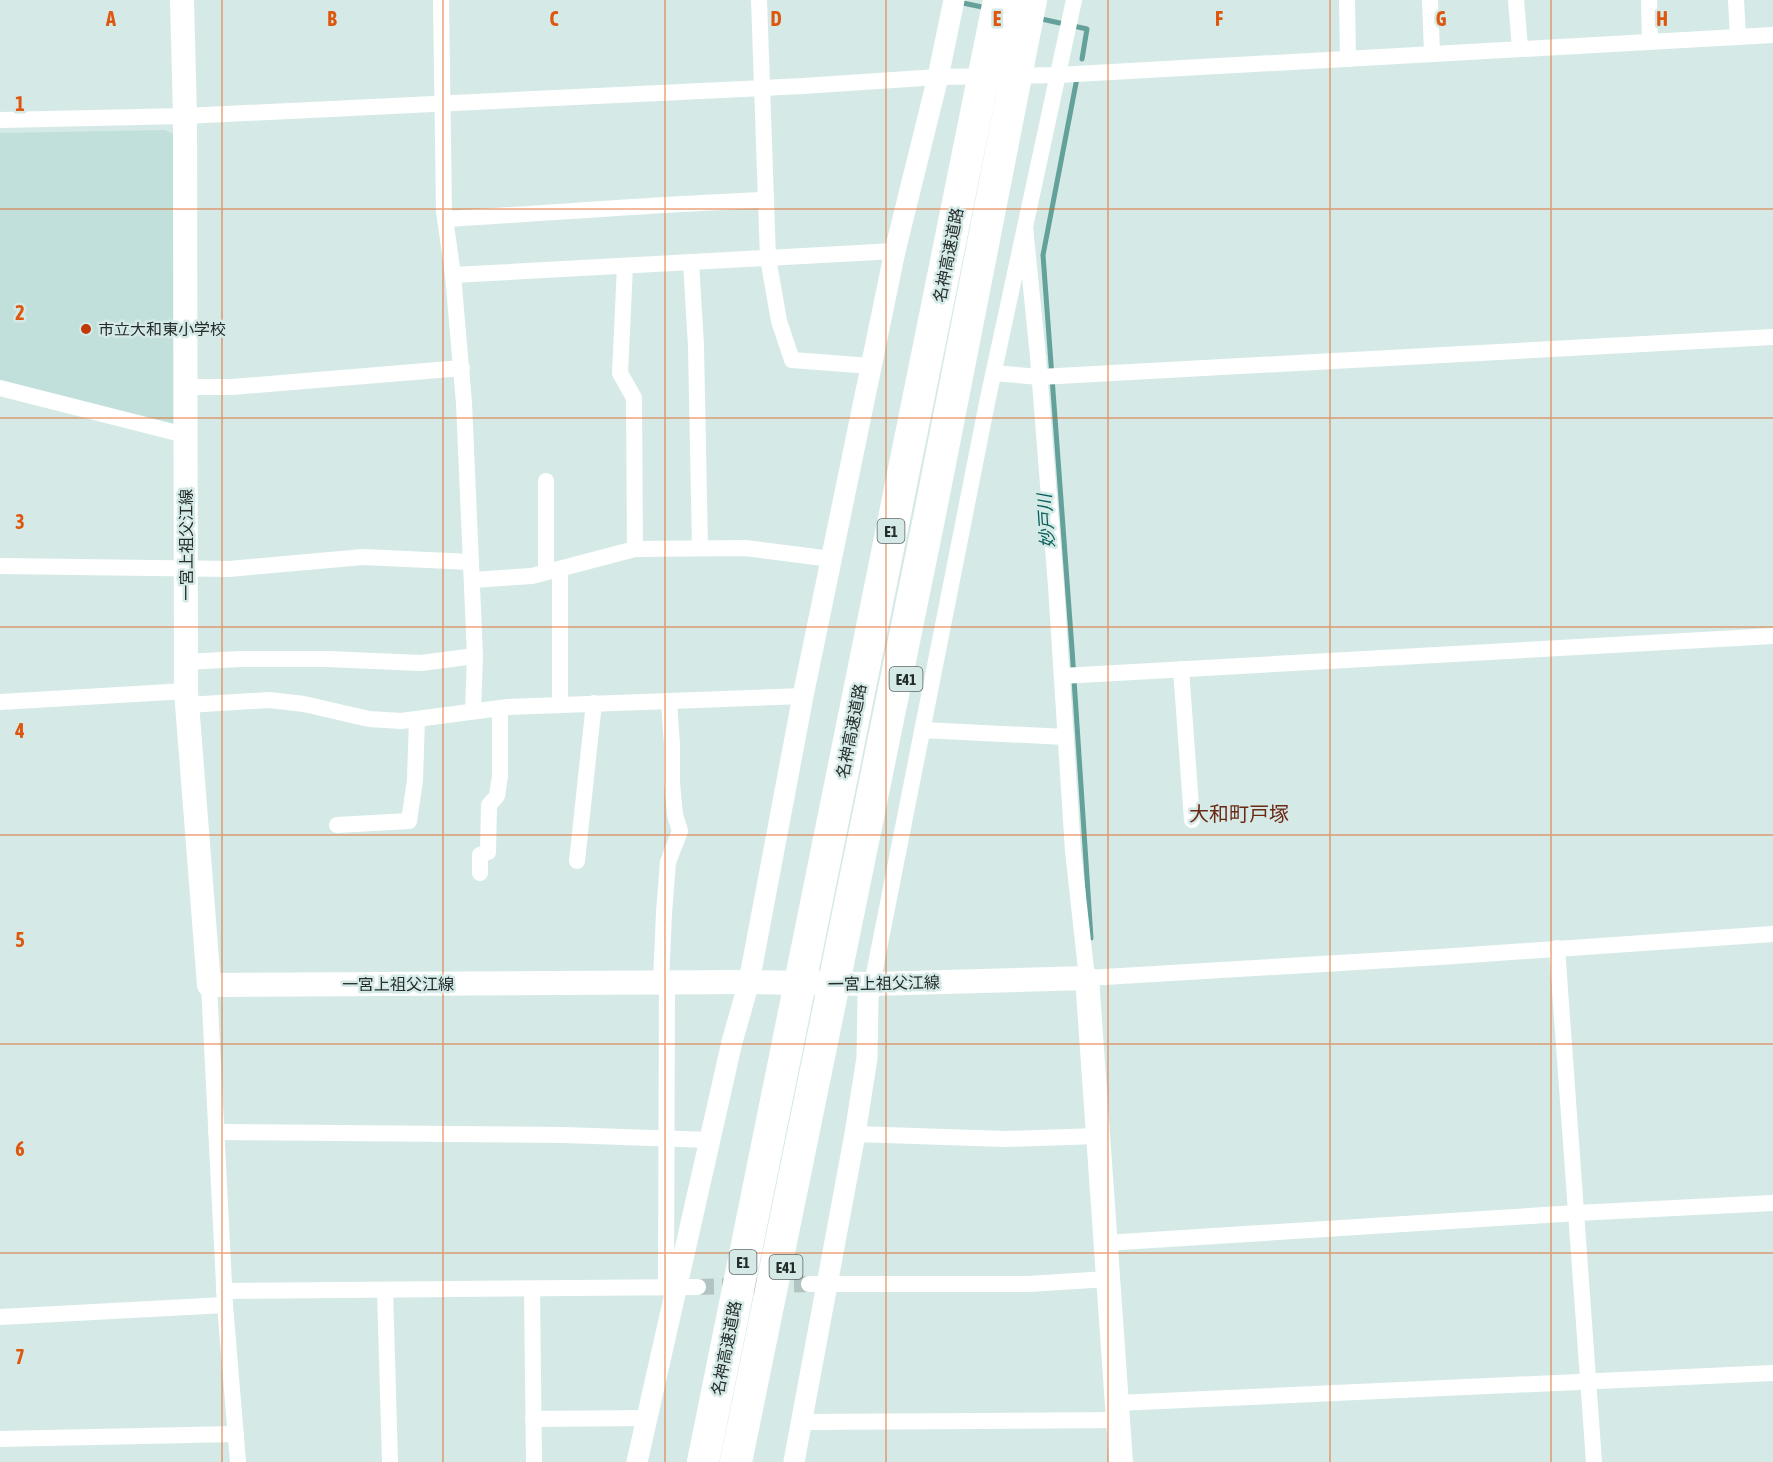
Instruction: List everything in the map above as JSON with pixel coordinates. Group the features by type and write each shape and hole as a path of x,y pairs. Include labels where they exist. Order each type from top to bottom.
{"highway":[{"name":"名神高速道路","path":"703,1462 999,0"},
{"name":"名神高速道路","path":"736,1462 975,283 1030,0"},
{"path":"680,1462 707,1351 771,1060 854,668 943,279"},
{"name":"E41","path":"749,1462 824,1072 940,510 975,283"}],"main road":[{"name":"一宮上祖父江線","path":"182,0 185,116 186,662 209,985 664,982 872,984 1087,978"},
{"path":"1087,978 1120,1462"}],"street":[{"path":"441,0 446,219 462,368 472,580 475,656 473,711"},
{"path":"759,0 768,258 779,321 792,360 871,366"},
{"path":"1347,0 1348,59"},
{"path":"1430,0 1432,54"},
{"path":"1516,0 1520,48"},
{"path":"1649,0 1650,41"},
{"path":"1736,0 1738,37"},
{"path":"638,1462 671,1288 748,982 803,696 895,251 938,77 953,4"},
{"path":"794,1462 802,1422 818,1284 855,1134 867,1058 868,997 994,373 1071,16"},
{"path":"0,120 185,116 762,88 938,77 1058,75 1773,35"},
{"path":"446,219 545,214 649,205 766,200"},
{"path":"1025,227 1047,377 1070,675 1066,737 1073,851 1087,978 1428,958 1773,934"},
{"path":"453,275 895,251"},
{"path":"691,262 696,346 700,548"},
{"path":"625,266 620,373 634,398 635,549"},
{"path":"994,373 1047,377 1773,337"},
{"path":"185,387 232,387 462,368"},
{"path":"0,388 185,435"},
{"path":"546,481 560,705"},
{"path":"472,580 532,576 635,549 745,548 831,559"},
{"path":"0,566 186,569 256,567 363,557 471,562"},
{"path":"1070,675 1773,636"},
{"path":"186,662 240,659 328,659 421,663 475,656"},
{"path":"1181,669 1192,820"},
{"path":"0,702 187,698 269,700 304,704 369,719 401,721 500,708 803,696"},
{"path":"669,701 674,804 680,831 668,862 664,913 671,1288"},
{"path":"578,861 594,703"},
{"path":"480,873 480,855 488,852 489,805 497,796 500,776 500,708"},
{"path":"337,825 409,821 415,780 417,719"},
{"path":"922,730 1066,737"},
{"path":"1557,948 1594,1462"},
{"path":"209,985 224,1298 238,1462"},
{"path":"216,1132 667,1137 710,1140"},
{"path":"855,1134 1005,1139 1098,1136"},
{"path":"1105,1243 1773,1203"},
{"path":"818,1284 1028,1284 1108,1279"},
{"path":"0,1317 224,1298 385,1290 698,1287"},
{"path":"532,1289 534,1462"},
{"path":"385,1290 390,1462"},
{"path":"802,1422 1117,1412 1773,1372"},
{"path":"533,1419 648,1418"},
{"path":"0,1439 236,1434"}],"shaded area":[{"name":"市立大和東小学校","path":"165,130 173,134 173,427 0,383 0,133"}],"waterway":[{"name":"妙戸川","path":"958,2 987,8"},
{"name":"妙戸川","path":"1037,18 1087,29 1082,59"},
{"name":"妙戸川","path":"1077,78 1043,255 1091,938"}],"tunnel":[{"path":"698,1287 809,1284"}],"place":[{"name":"市立大和東小学校","path":"86,329"}],"district":[{"name":"大和町戸塚","path":"1239,813"}]}
